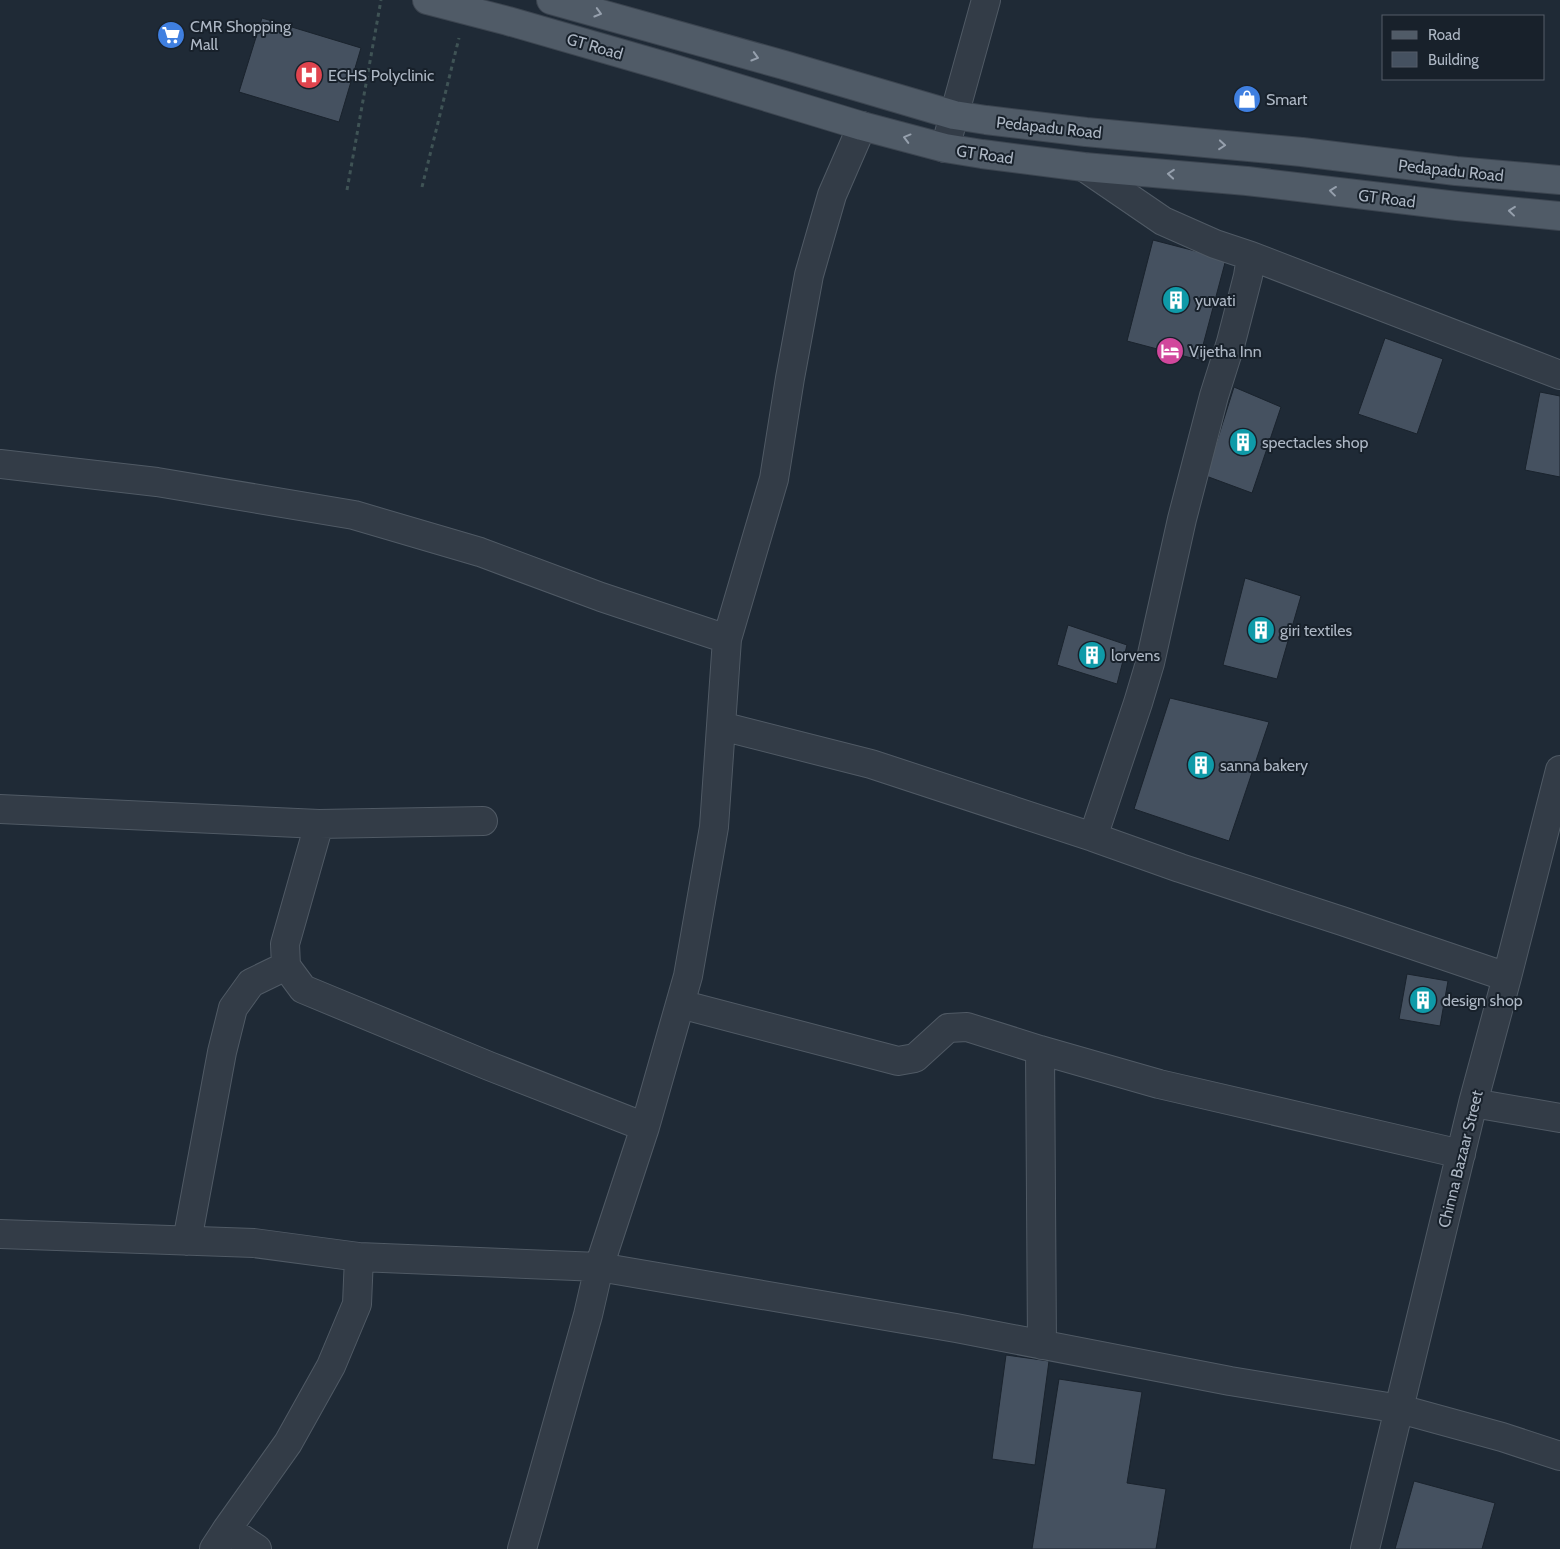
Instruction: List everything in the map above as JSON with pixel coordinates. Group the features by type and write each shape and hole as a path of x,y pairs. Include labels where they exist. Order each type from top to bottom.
{"main road":[{"name":"GT Road","path":"428,0 668,67 862,126 946,148 1084,167 1247,180 1457,206 1560,216"},
{"name":"Pedapadu Road","path":"551,0 954,115 1086,132 1302,152 1456,172 1560,180"}],"street":[{"path":"946,148 986,0"},
{"path":"522,1549 588,1315 599,1267 645,1127 688,976 714,827 727,639 774,479 809,275 832,195 862,126"},
{"path":"1084,167 1163,221 1215,244 1252,256 1560,374"},
{"path":"1093,837 1150,663 1182,519 1214,396 1231,342 1252,256"},
{"path":"0,464 157,482 354,515 480,552 600,597 727,639"},
{"path":"721,726 871,764 1507,977"},
{"name":"Chinna Bazaar Street","path":"1365,1549 1473,1103 1560,770"},
{"path":"0,809 319,824 483,821"},
{"path":"319,824 285,944 286,966 302,989 489,1066 645,1127"},
{"path":"188,1241 222,1052 233,1008 251,983 286,966"},
{"path":"680,1004 898,1061 915,1058 948,1028 967,1027 1159,1084 1461,1154"},
{"path":"1040,1050 1042,1345"},
{"path":"1473,1103 1560,1118"},
{"path":"0,1234 254,1243 359,1257 599,1267 956,1328 1230,1381 1400,1409 1502,1437 1560,1456"},
{"path":"257,1549 221,1539 288,1443 331,1366 357,1304 359,1257"}],"path":[{"path":"347,190 381,0"},
{"path":"422,187 466,10"}],"building":[{"path":"262,18 361,48 339,122 239,92"},
{"name":"yuvati","path":"1153,240 1226,259 1199,360 1127,341"},
{"path":"1385,338 1443,359 1417,434 1358,414"},
{"name":"spectacles shop","path":"1234,387 1281,407 1252,493 1206,476"},
{"path":"1540,392 1560,396 1560,477 1525,470"},
{"name":"giri textiles","path":"1245,578 1301,596 1277,679 1223,665"},
{"name":"lorvens","path":"1068,625 1127,645 1117,684 1057,665"},
{"name":"sanna bakery","path":"1170,698 1269,722 1229,841 1134,809"},
{"name":"design shop","path":"1407,974 1448,981 1440,1026 1399,1019"},
{"path":"1006,1355 1049,1361 1035,1465 992,1459"},
{"path":"1059,1379 1142,1392 1127,1483 1166,1489 1156,1549 1032,1549"},
{"path":"1414,1481 1495,1503 1482,1549 1395,1549"}],"place":[{"name":"CMR Shopping Mall","path":"171,35"},
{"name":"ECHS Polyclinic","path":"309,75"},
{"name":"Smart","path":"1247,99"},
{"name":"yuvati","path":"1176,300"},
{"name":"Vijetha Inn","path":"1170,351"},
{"name":"spectacles shop","path":"1243,442"},
{"name":"giri textiles","path":"1261,630"},
{"name":"lorvens","path":"1092,655"},
{"name":"sanna bakery","path":"1201,765"},
{"name":"design shop","path":"1423,1000"}]}
